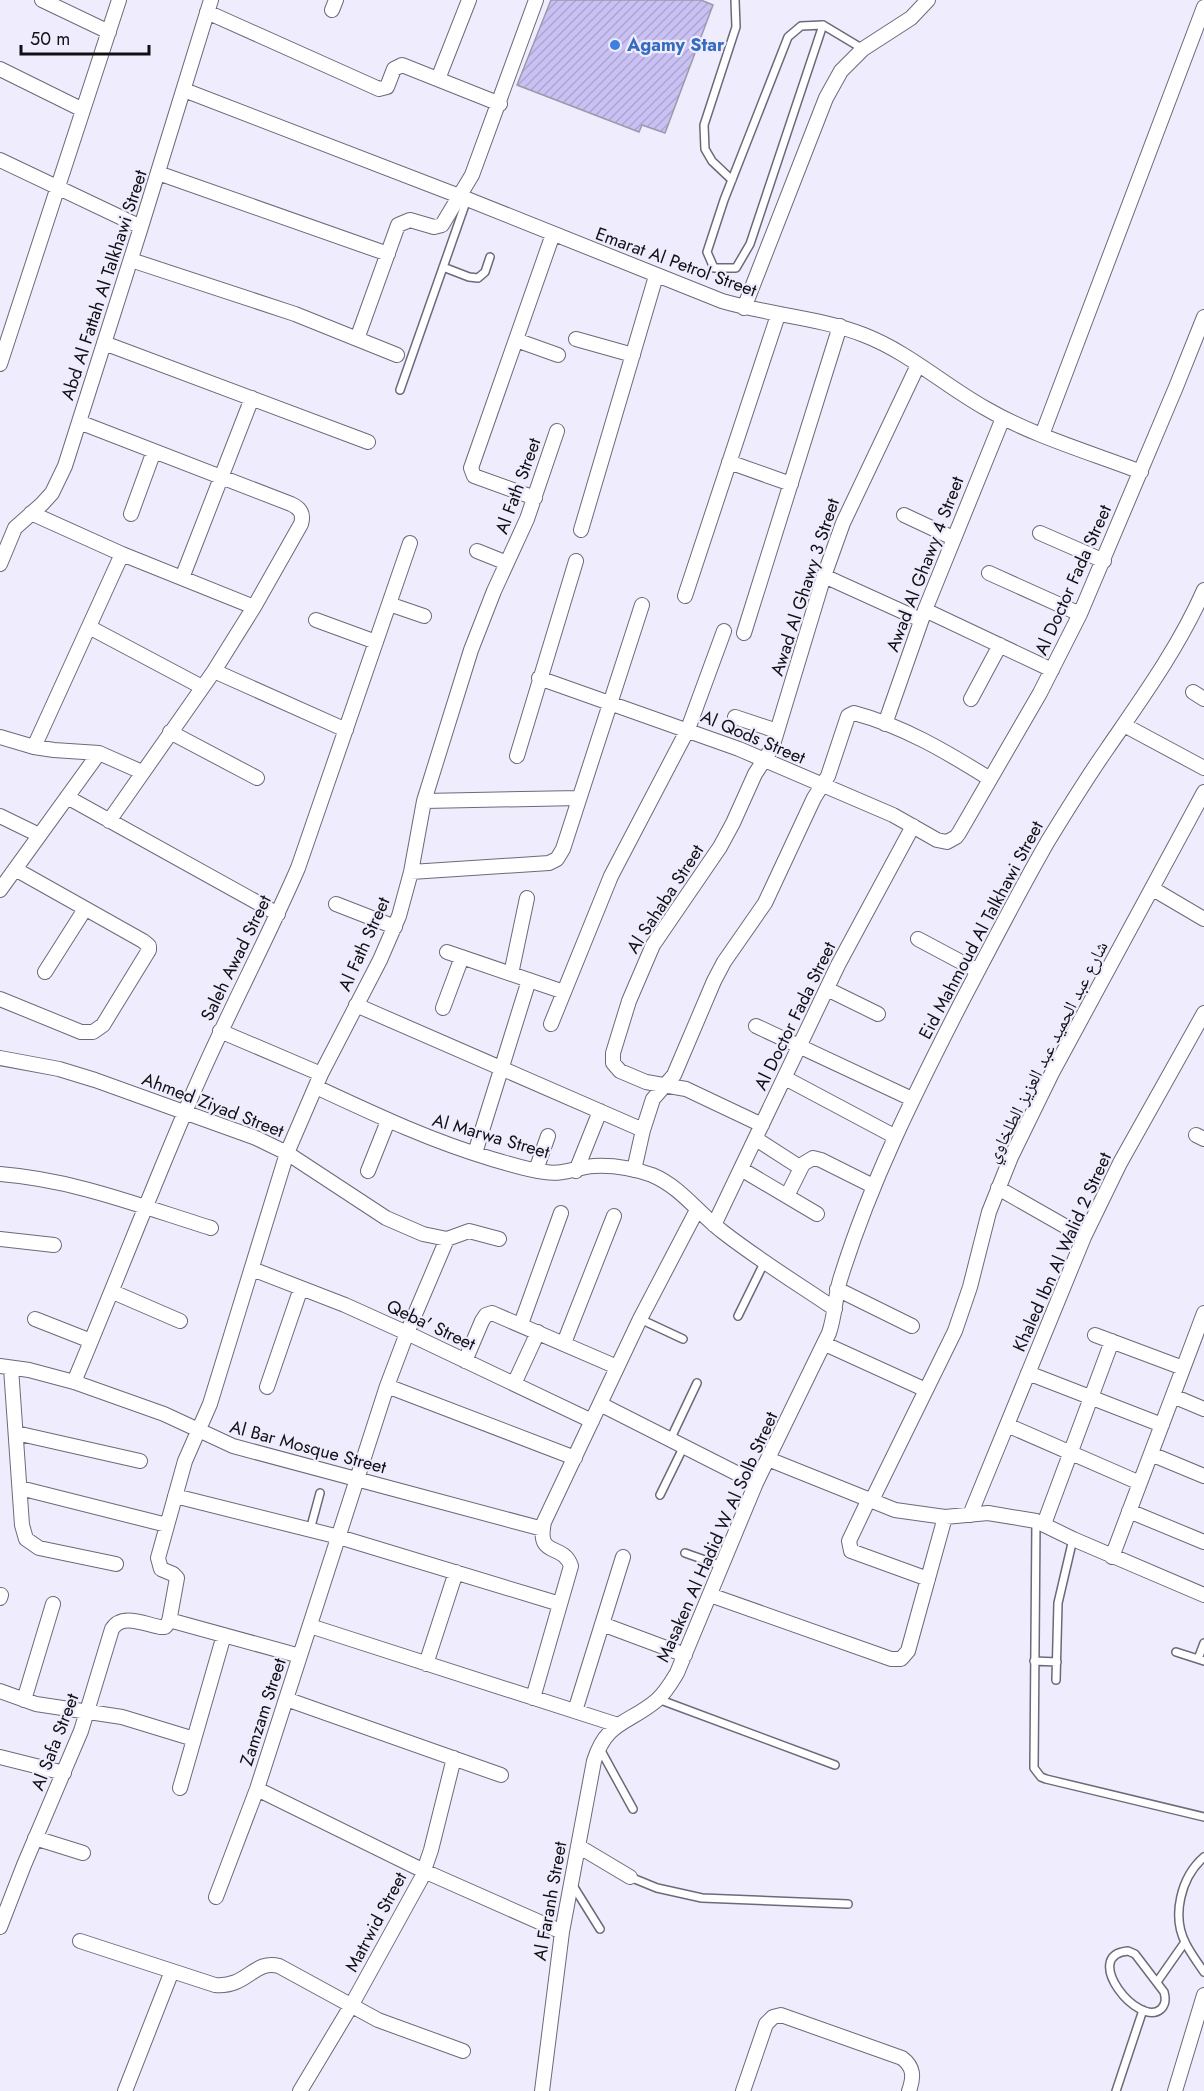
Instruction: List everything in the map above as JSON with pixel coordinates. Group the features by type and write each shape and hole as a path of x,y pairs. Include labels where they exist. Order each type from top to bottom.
{"street":[{"path":"42,0 109,32"},
{"path":"0,364 119,0"},
{"path":"438,79 469,0"},
{"path":"357,339 396,230 401,222 414,220 434,226 442,225 463,198 500,104 536,0"},
{"path":"744,308 826,98 841,71 863,49 912,18 928,0"},
{"path":"209,6 379,88 388,85 394,69 400,65 500,104"},
{"name":"Abd Al Fattah Al Talkhawi Street","path":"0,564 15,528 42,504 59,480 131,260 209,6"},
{"path":"1042,435 1204,7"},
{"path":"0,69 83,110"},
{"name":"Emarat Al Petrol Street","path":"184,90 712,298 744,308 840,326 867,336 918,364 1003,418 1141,472"},
{"path":"0,160 141,227"},
{"path":"158,173 388,254"},
{"path":"535,498 474,476 471,468 553,234"},
{"path":"131,260 295,314 397,355"},
{"path":"581,530 656,276"},
{"path":"685,596 778,315"},
{"name":"Al Doctor Fada Street","path":"947,842 959,833 1052,670 1080,614 1203,324"},
{"path":"744,633 840,326"},
{"path":"576,339 633,355"},
{"path":"516,340 558,355"},
{"path":"104,343 368,442"},
{"name":"Awad Al Ghawy 3 Street","path":"764,759 772,748 824,576 854,497 918,364"},
{"path":"182,578 252,398"},
{"name":"Awad Al Ghawy 4 Street","path":"885,723 923,615 1003,418"},
{"path":"79,422 291,504 301,512 301,524 254,607 214,671 109,821"},
{"name":"Al Fath Street","path":"170,1620 177,1578 161,1569 157,1562 185,1461 210,1404 287,1153 318,1081 394,927 406,895 424,801 471,650 535,498 557,431"},
{"path":"131,514 154,451"},
{"path":"729,462 790,484"},
{"path":"31,513 122,554 254,607"},
{"path":"904,515 953,538"},
{"path":"1040,533 1104,561"},
{"name":"Saleh Awad Street","path":"74,1382 113,1292 184,1112 220,1031 278,914 303,853 410,543"},
{"path":"477,551 507,562"},
{"path":"34,747 122,554"},
{"path":"518,756 539,678 576,561"},
{"path":"989,573 1080,614"},
{"path":"824,576 1000,645 1052,670"},
{"name":"Eid Mahmoud Al Talkhawi Street","path":"835,1310 837,1289 873,1186 912,1099 1049,840 1164,663 1204,590"},
{"path":"389,604 424,616"},
{"path":"411,872 549,863 557,860 564,849 642,605"},
{"path":"316,620 376,642"},
{"path":"89,627 202,687"},
{"path":"551,1024 611,876 688,729 724,631"},
{"path":"971,699 1000,645"},
{"path":"214,671 346,730"},
{"name":"Al Qods Street","path":"539,678 688,729 764,759 914,826 937,840 947,842"},
{"path":"634,1170 653,1099 677,1068 714,981 765,903 814,798 828,776 850,714 854,713 885,723 927,742 990,779"},
{"path":"735,717 777,731"},
{"path":"1124,725 1204,768"},
{"path":"170,732 257,778"},
{"path":"0,737 34,747 99,753 142,771"},
{"path":"0,890 99,753"},
{"name":"Al Sahaba Street","path":"664,1085 637,1079 620,1071 613,1063 614,1047 629,1001 653,945 720,848 764,759"},
{"name":"شارع عبد الحميد عبد العزيز الطلخاوي","path":"928,1579 851,1551 850,1539 926,1390 963,1310 998,1188 1052,1073 1204,792"},
{"path":"67,797 278,914"},
{"path":"424,801 579,798"},
{"path":"0,816 39,835"},
{"name":"Al Doctor Fada Street","path":"714,1225 827,988 914,826"},
{"path":"0,999 81,1032 93,1032 103,1025 149,946 15,869"},
{"path":"1153,889 1204,919"},
{"path":"511,974 527,898"},
{"path":"336,904 394,927"},
{"path":"45,972 85,909"},
{"path":"918,939 978,971"},
{"path":"447,952 564,992"},
{"path":"443,1008 462,957"},
{"path":"475,1153 529,980"},
{"path":"827,988 878,1014"},
{"path":"356,1005 643,1130"},
{"name":"Khaled Ibn Al Walid 2 Street","path":"970,1515 1084,1237 1120,1163 1204,1012"},
{"path":"756,1026 912,1099"},
{"name":"Al Marwa Street","path":"220,1031 318,1081 388,1121 426,1137 536,1170 566,1173 595,1166 634,1170 665,1182 677,1190 714,1225 835,1310"},
{"name":"Ahmed Ziyad Street","path":"0,1058 49,1067 95,1080 256,1138 287,1153 386,1218 423,1234 447,1239 469,1231 499,1239"},
{"path":"785,1078 894,1136"},
{"path":"664,1085 693,1092 762,1125"},
{"path":"576,1171 600,1111"},
{"path":"368,1171 388,1121"},
{"path":"536,1170 548,1136"},
{"path":"756,1139 801,1168"},
{"path":"787,1196 806,1161 817,1158 873,1186"},
{"path":"741,1169 817,1214"},
{"path":"0,1174 77,1185 211,1228"},
{"path":"998,1188 1084,1237"},
{"path":"532,1698 570,1566 563,1554 550,1549 545,1544 543,1529 640,1319 698,1210"},
{"path":"521,1324 561,1213"},
{"path":"564,1343 614,1216"},
{"path":"0,1239 54,1245"},
{"name":"Zamzam Street","path":"216,1897 257,1789 387,1386 447,1239"},
{"name":"Qeba' Street","path":"252,1269 407,1333 592,1421"},
{"path":"267,1387 301,1288"},
{"path":"837,1289 912,1326"},
{"path":"113,1292 180,1321"},
{"name":"Masaken Al Hadid W Al Solb Street","path":"618,1725 658,1699 669,1687 685,1655 756,1484 825,1344 835,1310"},
{"path":"465,1361 486,1315 495,1313 617,1367"},
{"path":"1112,1557 1183,1368 1200,1337 1204,1313"},
{"path":"35,1319 91,1341"},
{"path":"514,1384 538,1332"},
{"path":"1095,1335 1183,1368"},
{"path":"1040,1522 1071,1453 1112,1341"},
{"path":"825,1344 926,1390"},
{"path":"6,1367 16,1433 23,1532 32,1545 39,1548 116,1564"},
{"name":"Al Bar Mosque Street","path":"6,1367 74,1382 164,1414 238,1448 543,1529"},
{"path":"1028,1373 1162,1425"},
{"path":"387,1386 575,1458"},
{"path":"1173,1396 1204,1409"},
{"path":"600,1404 756,1484"},
{"path":"1007,1425 1140,1483"},
{"path":"16,1433 140,1461"},
{"path":"1151,1454 1204,1476"},
{"path":"768,1459 870,1501 904,1512 945,1517 988,1513 1040,1522 1112,1557 1204,1595"},
{"path":"20,1488 167,1525"},
{"path":"175,1496 339,1537 560,1604"},
{"path":"1129,1511 1204,1542"},
{"path":"710,1595 898,1660 908,1651 945,1517"},
{"path":"576,1712 623,1557"},
{"path":"426,1664 456,1572"},
{"path":"24,1701 53,1604"},
{"name":"Al Safa Street","path":"0,1927 88,1712 114,1625 126,1620 163,1627 168,1625 170,1620"},
{"path":"170,1620 300,1656"},
{"path":"602,1624 685,1655"},
{"path":"310,1626 618,1725"},
{"path":"180,1788 224,1635"},
{"path":"0,1690 24,1701 53,1708 122,1717 194,1739"},
{"path":"286,1699 501,1775"},
{"name":"Al Faranh Street","path":"542,2091 561,1932 594,1761 598,1747 606,1734 618,1725"},
{"path":"0,1757 64,1773"},
{"name":"Matrwid Street","path":"300,2091 351,2006 424,1871 454,1758"},
{"path":"257,1789 424,1871 561,1932"},
{"path":"35,1838 83,1853"},
{"path":"578,1846 630,1877"},
{"path":"80,1941 215,1985 224,1986 242,1980 256,1970 271,1964 279,1966 351,2006 406,2032 463,2051"},
{"path":"125,2091 172,1971"},
{"path":"1175,2091 1204,1995"},
{"path":"743,2091 765,2028 772,2017 781,2015 902,2058 907,2062 913,2074 909,2091"}],"lane":[{"path":"732,180 712,160 705,149 704,125 736,27 735,0"},
{"path":"823,25 750,244 736,268 714,268 706,252 788,37 801,26 823,25 863,49"},
{"path":"399,390 443,267 463,198"},
{"path":"443,267 478,278 484,272 490,257"},
{"path":"738,1316 765,1261"},
{"path":"640,1319 683,1339"},
{"path":"670,1440 697,1383"},
{"path":"660,1494 684,1446"},
{"path":"310,1530 320,1492"},
{"path":"1040,1522 1034,1661 1034,1768 1041,1777 1204,1817"},
{"path":"1056,1680 1058,1602 1072,1539"},
{"path":"685,1553 722,1566"},
{"path":"1176,1652 1201,1660 1204,1643"},
{"path":"1034,1661 1057,1662"},
{"path":"658,1699 835,1765"},
{"path":"598,1747 633,1809"},
{"path":"1204,1857 1192,1870 1182,1892 1179,1916 1185,1942 1204,1972"},
{"path":"630,1877 657,1888 702,1898 848,1904"},
{"path":"571,1882 600,1929"},
{"path":"1157,1982 1185,1942"},
{"path":"1128,1951 1135,1954 1164,1992 1166,2000 1164,2007 1158,2012 1143,2010 1133,2004 1117,1987 1109,1970 1110,1962 1120,1952 1128,1951"},
{"path":"1116,2091 1143,2010"}],"building":[{"name":"Agamy Star","path":"551,0 701,0 713,5 665,133 642,125 639,132 517,85"}],"place":[{"name":"Agamy Star","path":"615,45"}]}
